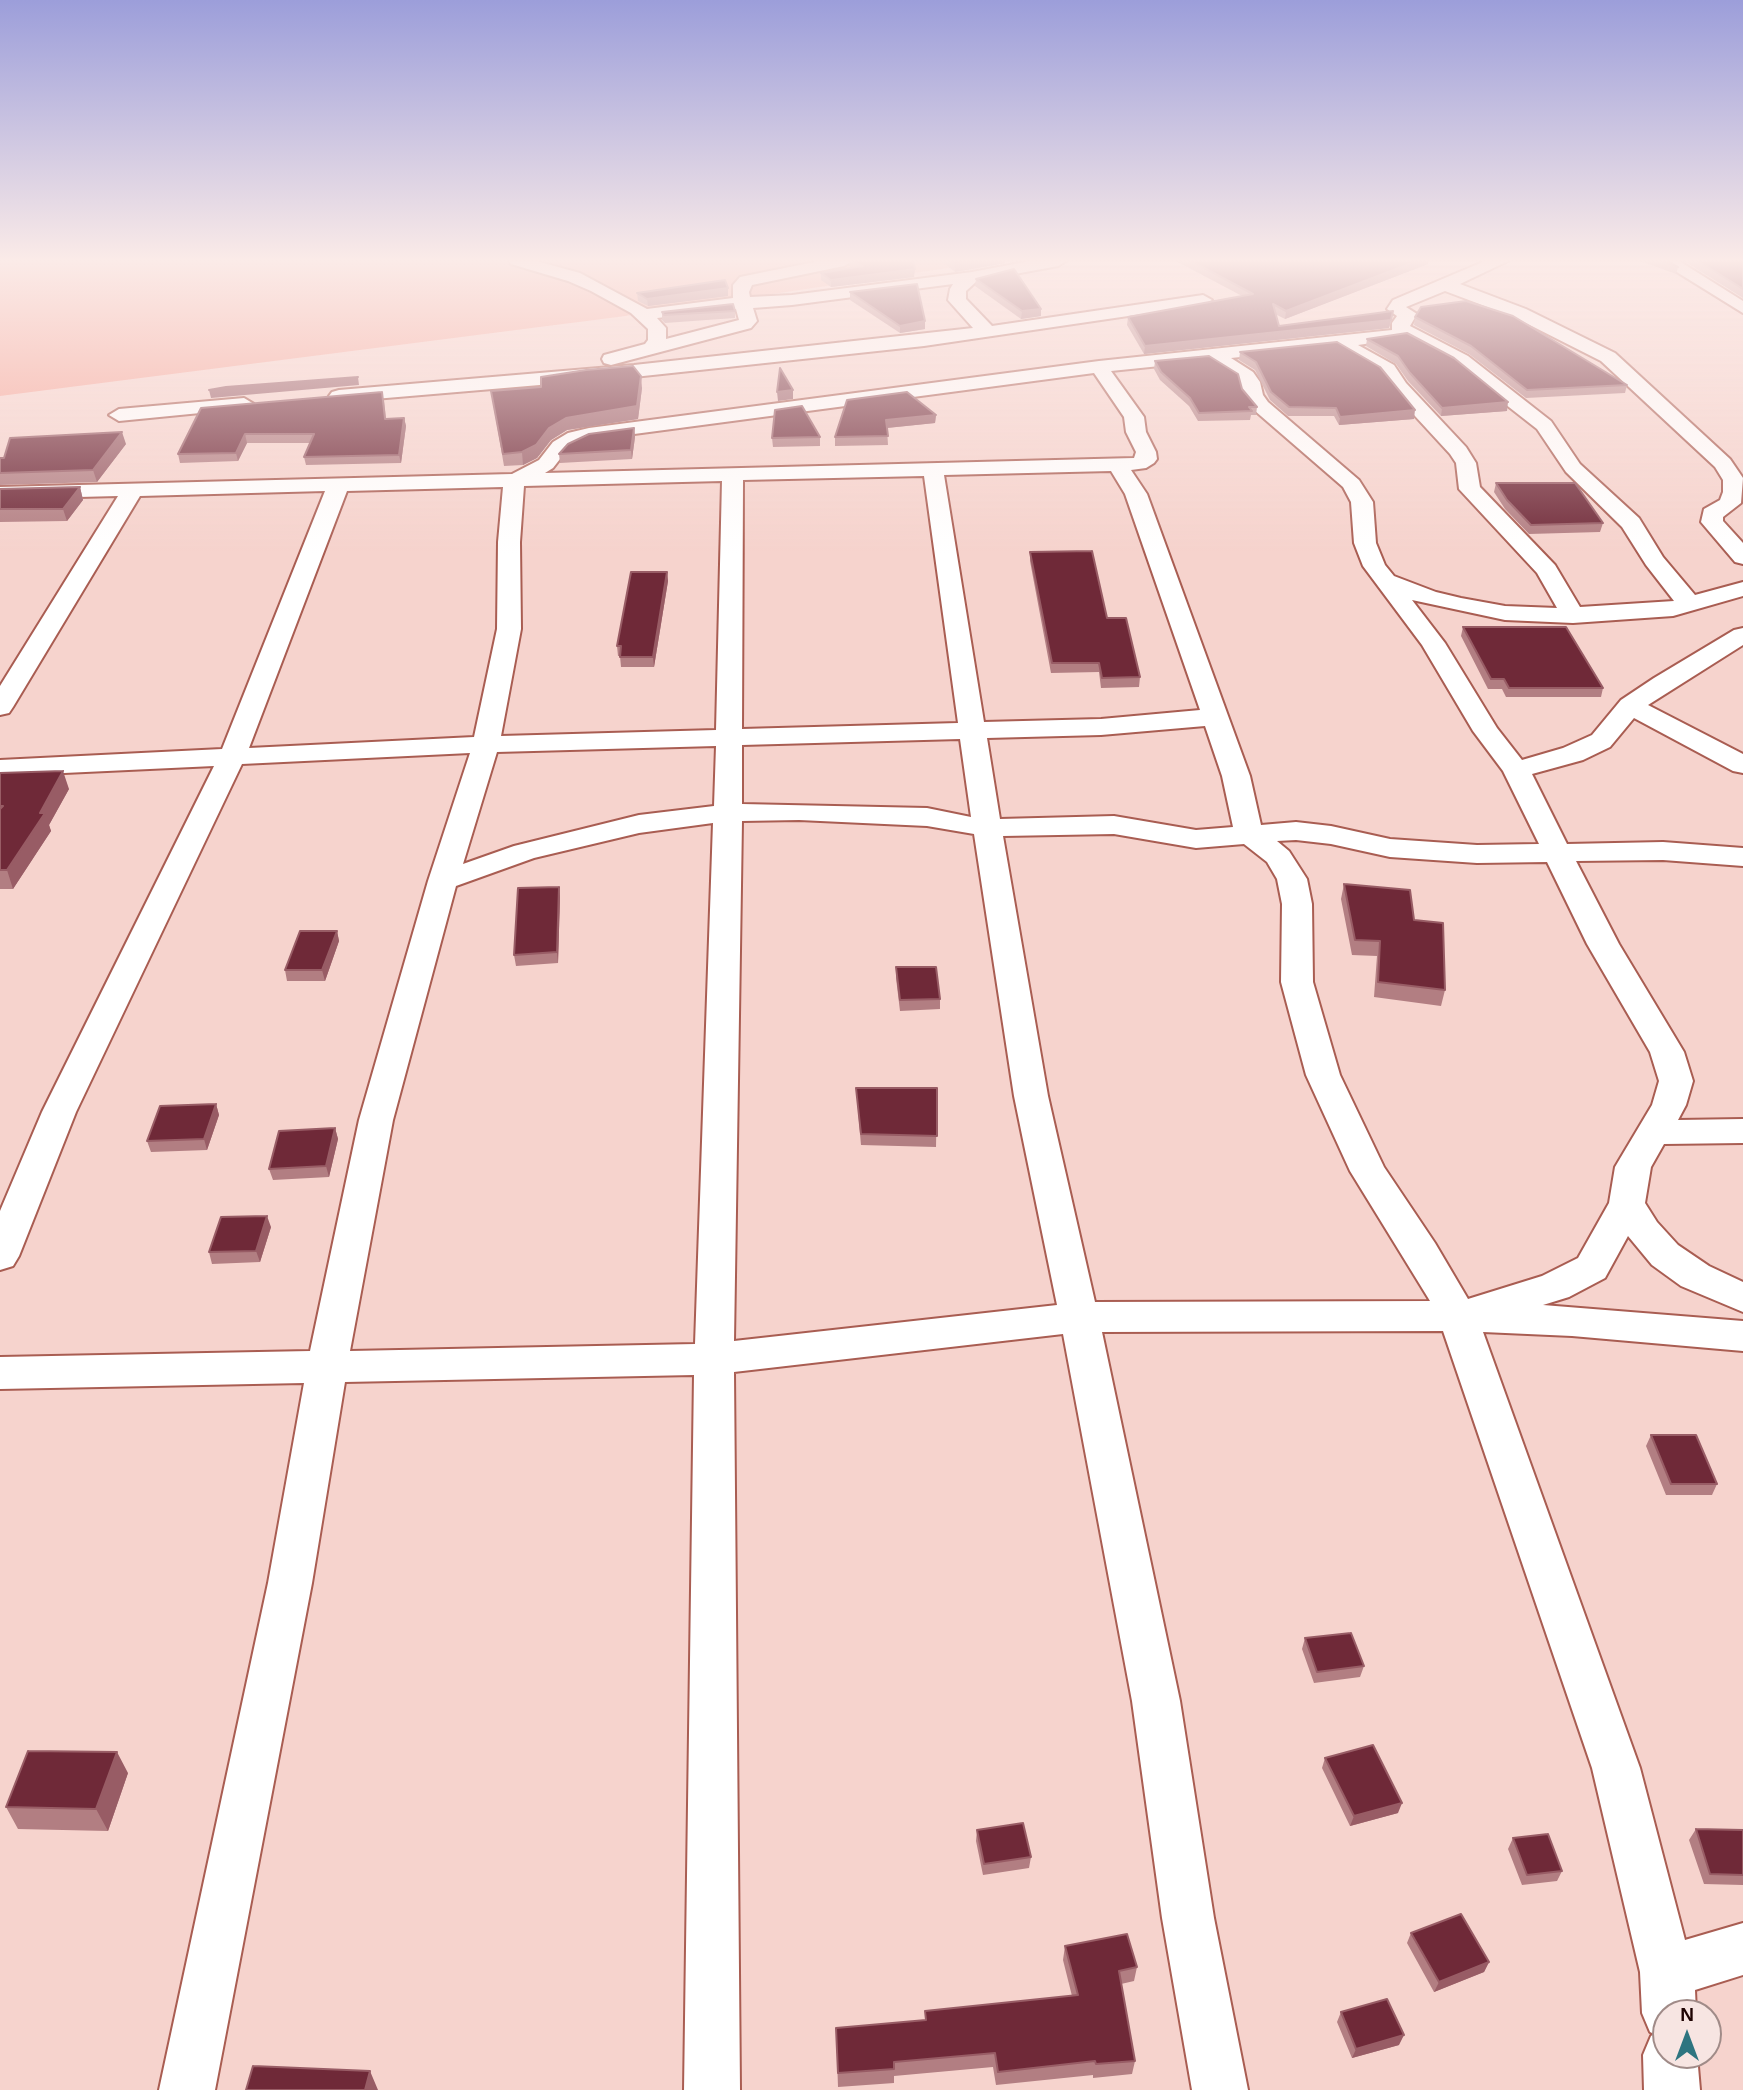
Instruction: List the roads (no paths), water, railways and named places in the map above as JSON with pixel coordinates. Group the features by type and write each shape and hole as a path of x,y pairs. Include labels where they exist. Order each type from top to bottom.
{"street":[{"path":"522,381 610,359"},
{"path":"314,398 762,359"},
{"path":"514,481 546,464 560,446 575,437 589,434 1190,359"},
{"path":"1218,359 1247,376 1251,382 1253,396 1261,406 1352,484 1362,502 1365,543 1374,566 1433,643 1495,745 1516,770 1603,944 1672,1064 1676,1081 1670,1105 1651,1132 1633,1167 1627,1203 1592,1268 1555,1287 1458,1315"},
{"path":"1369,359 1387,369 1399,387 1459,451 1466,463 1469,489 1547,570 1573,616"},
{"path":"1458,359 1544,425 1573,468 1630,523 1654,560 1689,604"},
{"path":"1610,359 1723,463 1734,480 1734,492 1730,503 1713,514 1712,522 1743,557"},
{"path":"0,493 1139,464 1147,459 1136,432 1134,417 1099,368"},
{"path":"119,415 258,403"},
{"path":"1118,466 1136,494 1236,776 1248,833 1279,857 1292,879 1297,904 1297,982 1323,1075 1368,1171 1422,1253 1458,1315 1616,1768 1668,1993 1743,1949"},
{"path":"933,468 987,828 1031,1096 1079,1317 1156,1700 1188,1918 1220,2090"},
{"path":"712,2090 714,1359 728,813 733,474"},
{"path":"187,2090 287,1597 327,1368 376,1120 443,881 486,744 509,629 509,542 514,481"},
{"path":"0,1256 59,1112 232,757 338,485"},
{"path":"0,707 133,490"},
{"path":"1383,580 1429,598 1472,607 1505,613 1573,616 1673,609 1743,589"},
{"path":"1516,770 1573,754 1601,741 1630,706 1743,635"},
{"path":"1630,706 1743,765"},
{"path":"0,768 486,744 1101,727 1214,717"},
{"path":"443,881 524,852 639,824 728,813 799,812 927,817 987,828 1114,825 1196,839 1296,831 1331,835 1390,849 1477,854 1663,851 1743,857"},
{"path":"1651,1132 1743,1131"},
{"path":"1627,1203 1644,1231 1665,1255 1695,1276 1743,1298"},
{"path":"0,1373 714,1359 1079,1317 1458,1315 1572,1321 1743,1336"},
{"path":"1671,2069 1672,2090"}]}
